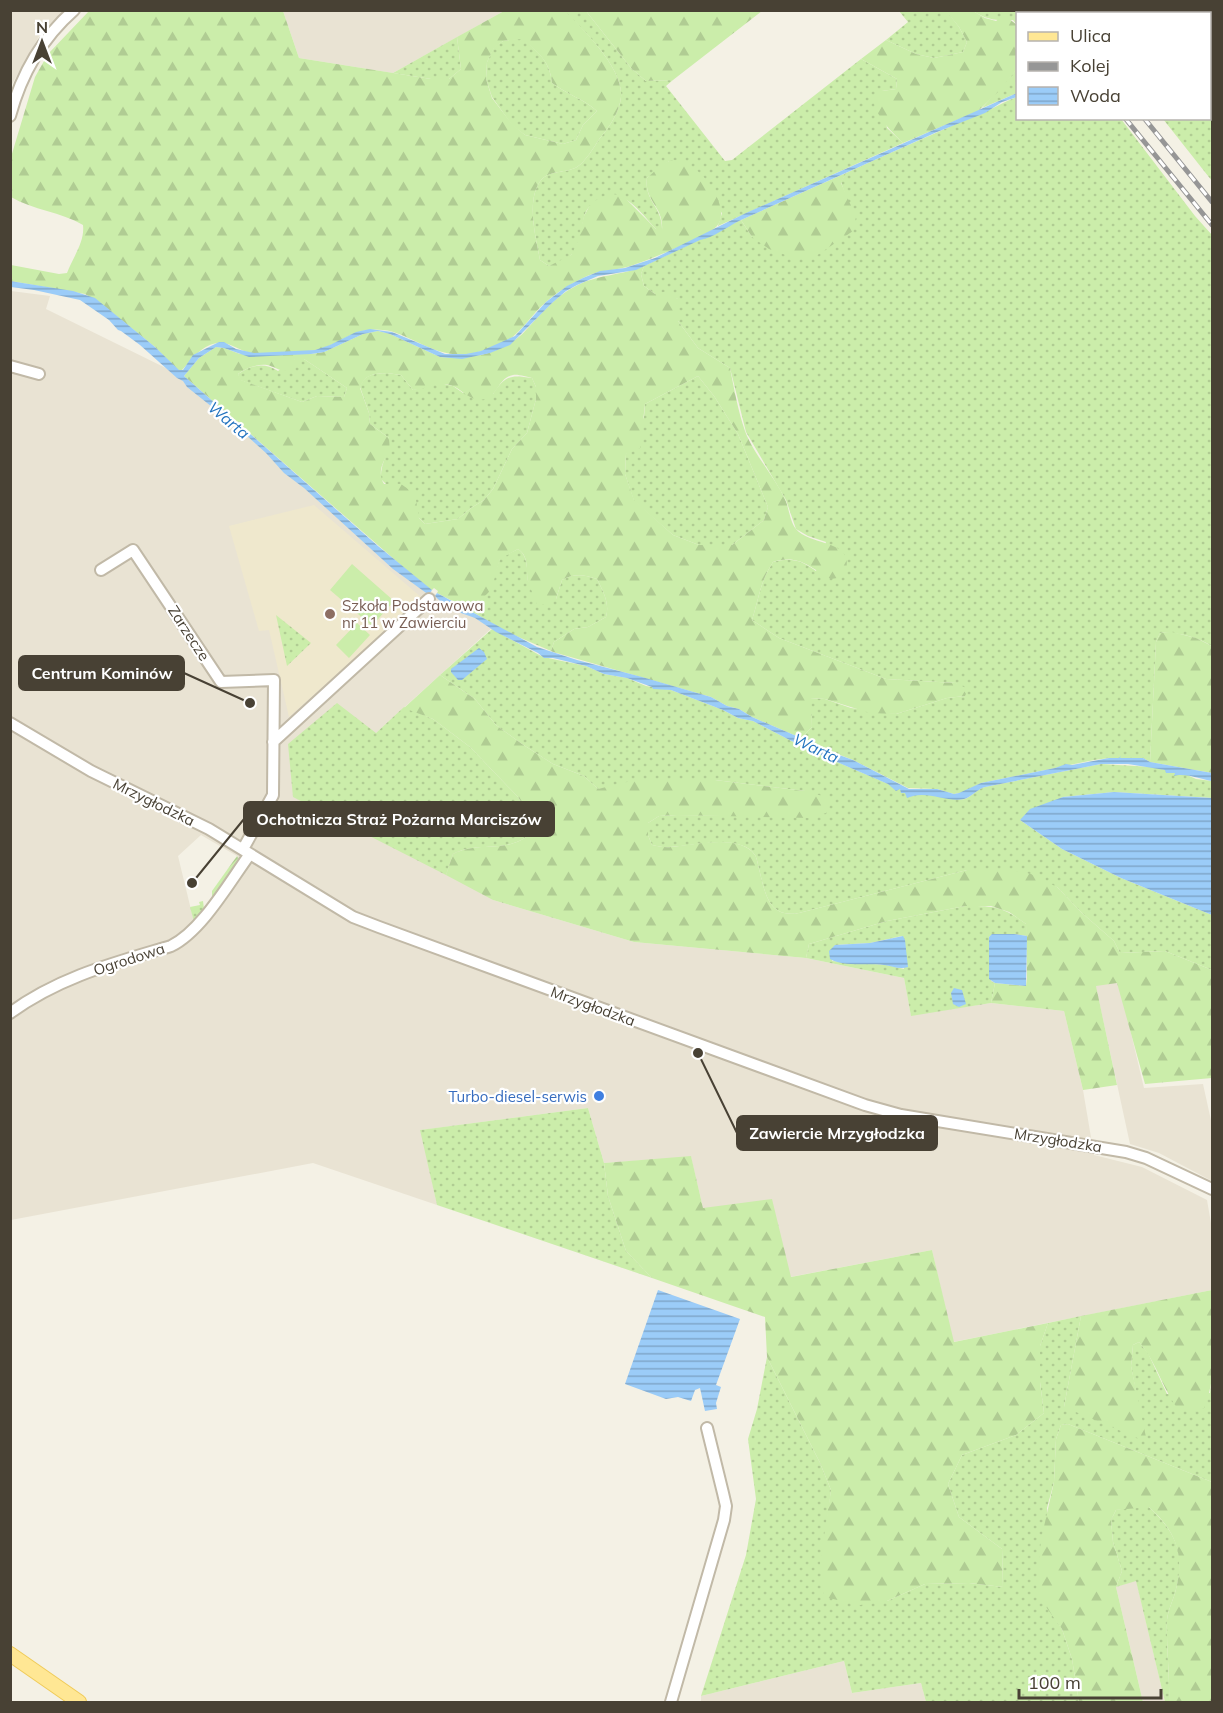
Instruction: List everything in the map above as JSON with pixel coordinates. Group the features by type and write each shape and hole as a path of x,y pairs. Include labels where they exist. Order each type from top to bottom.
{"main road":[{"path":"10,1654 79,1702"}],"street":[{"path":"10,116 22,82 36,55 55,29 74,10"},
{"path":"10,366 39,374"},
{"name":"Zarzecze","path":"101,570 133,550 221,682 274,680 273,744"},
{"path":"246,851 273,795 273,744 429,599"},
{"name":"Mrzygłodzka","path":"10,723 91,771 200,824 353,917 848,1099 901,1115 1126,1152 1146,1158 1212,1189"},
{"name":"Ogrodowa","path":"10,1013 31,998 62,982 171,946 182,940 193,931 246,851"},
{"path":"671,1702 724,1520 726,1506 707,1428"}],"shaded area":[{"path":"11,10 66,11 42,31 11,86"},
{"path":"283,11 504,11 393,73 299,58"},
{"path":"11,291 50,296 46,309 180,375 416,581 493,627 376,733 493,900 634,942 806,958 904,978 911,1015 991,1003 1064,1011 1083,1090 1094,1155 1142,1167 1207,1200 1212,1229 1212,1290 953,1342 932,1250 790,1277 703,1208 691,1157 604,1163 588,1108 421,1130 437,1205 313,1163 11,1220","holes":["201,835 237,856 239,860 194,922 178,856"]},
{"name":"Szkoła Podstawowa nr 11 w Zawierciu","path":"314,505 422,598 289,717 269,630 259,631 229,526"},
{"path":"1091,964 1116,970 1144,1088 1203,1084 1212,1125 1212,1181 1159,1153 1130,1144"},
{"path":"1136,1580 1165,1702 1143,1702 1116,1587"},
{"path":"844,1661 852,1693 921,1683 926,1702 701,1702 701,1696"}],"green space":[{"path":"564,10 601,50 616,74 620,86 621,97 616,113 587,158 573,169 546,176 537,187 533,218 540,260 549,266 571,255 577,244 584,216 591,203 613,194 623,196 656,229 662,230 660,215 648,193 647,178 669,161 679,161 689,165 709,183 720,206 721,217 717,226 689,242 646,260 627,267 594,273 578,280 549,299 509,339 491,348 470,354 450,354 429,348 396,333 372,330 354,334 324,348 291,353 251,353 225,343 217,343 201,350 182,370 178,370 155,347 104,306 85,294 11,281 11,265 59,274 67,273 82,237 83,225 11,197 11,157 35,77 48,54 89,11 283,11 299,58 431,79 449,79 461,69 457,37 504,11","holes":["522,39 546,63 552,83 597,111 583,125 576,140 563,144 525,135 512,124 492,98 486,79 487,62 494,48 503,41"]},
{"path":"946,10 967,42 963,52 934,58 916,54 886,40 908,22 899,11"},
{"path":"1032,10 1033,12 1016,12 1016,24 1013,20 992,19 973,11"},
{"path":"564,11 586,11 631,68 646,81 673,80 666,86 725,161 732,160 861,59 897,79 896,89 882,91 887,128 903,143 718,226 722,213 669,161 647,178 648,193 660,216 662,231 657,230 623,198 607,196 587,209 578,243 570,256 549,266 540,260 534,230 533,207 537,187 546,176 573,169 584,161 614,119 621,97 616,74 609,62 601,50"},
{"path":"586,11 762,11 673,80 646,81 631,68"},
{"path":"946,11 973,11 996,21 1004,15 1016,24 1016,70 978,111 903,143 876,110 873,96 882,91 896,89 897,79 861,59 886,40 916,54 934,58 963,52 967,42"},
{"path":"1212,11 1212,49 1211,12 1085,12"},
{"path":"457,37 461,69 449,79 431,79 393,73"},
{"path":"522,38 546,63 552,83 597,111 583,125 576,140 563,144 525,135 512,125 492,97 486,79 487,62 494,47 503,41"},
{"path":"1016,70 1016,93 982,108"},
{"path":"1211,80 1212,82 1212,181 1164,120 1211,120"},
{"path":"1016,97 1016,120 1122,120 1212,235 1212,646 1187,636 1160,633 1156,642 1150,762 1143,758 1094,760 981,783 964,792 954,794 937,789 908,788 853,760 801,738 812,727 810,698 825,699 851,708 896,714 947,698 965,696 956,683 886,679 779,638 752,620 762,583 773,562 796,560 816,571 826,542 796,529 786,500 746,432 730,368 698,348 678,321 678,299 655,294 644,286 641,274 644,266 741,220 752,237 846,197 841,182 846,173"},
{"path":"846,173 841,183 856,217 853,231 816,256 797,259 769,249 752,237 741,220"},
{"path":"644,266 641,274 644,286 655,294 664,292 678,299 678,321 698,348 730,368 745,431 785,499 796,529 803,535 840,550 845,556 847,565 843,577 831,579 804,563 790,560 773,562 762,583 752,620 779,638 886,679 956,683 968,689 965,696 947,698 896,714 870,713 825,699 811,698 812,727 801,738 711,697 553,652 551,651 554,642 574,629 588,627 606,617 604,593 597,579 580,575 571,576 562,580 556,599 549,604 537,604 528,581 524,555 518,549 500,559 493,584 487,594 464,607 437,593 438,591 434,588 432,590 426,587 184,376 199,358 216,347 240,354 311,354 324,352 363,334 378,331 390,334 440,357 486,354 519,337 554,301 574,287 591,280","holes":["295,359 304,359 347,388 344,397 317,396 302,402 241,380 238,374 252,367 263,365 286,371","374,374 401,375 413,390 434,385 450,385 480,400 493,394 508,377 517,375 532,378 536,387 536,399 527,433 512,449 493,489 484,500 458,519 425,524 419,518 415,494 401,484 384,484 381,470 389,449 389,438 370,424 369,413 360,388 367,377","698,376 714,396 738,434 768,507 764,520 732,545 699,545 673,535 634,500 625,474 626,454 640,448 645,404"]},
{"path":"295,359 304,359 347,388 344,397 317,396 302,402 240,380 238,374 248,368 258,366 268,366 278,371"},
{"path":"387,373 401,375 413,390 440,383 453,386 463,393 493,394 501,383 509,378 532,378 536,387 536,399 527,433 512,449 493,489 484,500 458,519 425,524 381,479 389,438 370,424 369,413 360,387 364,379"},
{"path":"698,376 714,396 738,434 768,507 764,520 732,545 699,545 673,535 634,501 625,474 626,454 644,417 645,404"},
{"path":"518,549 525,559 528,581 556,599 562,580 580,575 597,579 604,593 606,617 588,627 574,629 554,642 551,651 507,632 464,607 477,602 496,570 500,558"},
{"path":"352,564 394,601 372,626 330,590"},
{"path":"276,615 311,643 287,666"},
{"path":"357,623 370,635 349,658 336,645"},
{"path":"492,629 543,657 586,666 604,674 627,678 646,686 671,690 738,718 753,721 809,750 908,794 965,799 985,787 1101,764 1152,767 1212,781 1212,798 1114,792 1063,797 1020,820 1062,849 1121,878 1212,915 1212,970 1165,951 1120,953 1114,941 1057,887 967,870 799,913 781,912 774,908 766,895 756,856 748,848 739,844 715,842 668,847 652,845 648,835 648,823 659,816 764,816 805,791 715,780 598,789 584,776 553,764 522,744 496,725 475,699 440,675"},
{"path":"1172,632 1196,638 1212,646 1212,773 1150,762 1156,642 1160,633"},
{"path":"440,675 475,699 496,725 522,744 553,764 584,776 598,789 635,780 715,780 805,791 826,797 830,805 826,813 810,818 677,815 659,816 648,823 648,835 652,845 669,847 728,842 748,848 756,856 766,895 774,908 781,912 799,913 967,870 1005,869 1031,874 1057,887 1114,941 1120,953 1165,951 1212,970 1212,1078 1145,1084 1117,983 1096,986 1117,1085 1083,1090 1064,1011 991,1003 995,983 1026,986 1027,978 1026,924 1009,912 991,906 965,906 887,921 809,944 806,958 634,942 493,900 446,875 453,854 473,848 503,846 522,840 531,833 528,813 518,797 470,747 433,719 404,708"},
{"path":"337,703 376,733 404,707 433,719 470,747 518,797 528,813 531,833 512,844 473,848 453,854 446,875 293,797 288,744"},
{"path":"237,856 239,860 237,864 212,898 212,891"},
{"path":"203,901 204,909 194,922 190,907 200,905 199,902"},
{"path":"965,906 991,907 1004,910 1026,924 1027,936 993,934 989,937 991,981 995,983 991,1003 911,1016 904,978 806,958 809,944 887,921","holes":["902,936 904,969 887,965 832,961 835,945 870,943"]},
{"path":"588,1108 604,1163 608,1196 626,1251 652,1278 437,1205 420,1130"},
{"path":"691,1156 703,1208 772,1199 791,1277 932,1250 954,1342 1048,1323 1040,1346 1040,1382 1044,1413 1016,1435 962,1455 948,1484 959,1517 1002,1549 1003,1587 969,1583 925,1584 887,1601 860,1605 824,1597 820,1563 831,1490 767,1357 765,1317 652,1278 626,1251 608,1196 604,1163"},
{"path":"1212,1290 1214,1335 1212,1380 1204,1408 1194,1412 1178,1409 1139,1342 1133,1345 1131,1366 1147,1442 1064,1407 1081,1316"},
{"path":"1081,1316 1064,1407 1136,1392 1131,1366 1133,1345 1139,1342 1148,1353 1167,1394 1210,1393 1212,1373 1212,1482 1068,1424 1061,1425 1056,1439 1054,1482 1047,1508 1051,1612 1062,1629 1072,1659 1079,1702 926,1702 921,1683 852,1693 844,1661 701,1696 746,1555 756,1499 748,1439 757,1409 767,1357 831,1490 827,1522 887,1601 925,1584 969,1583 1003,1587 1002,1549 959,1517 948,1484 962,1455 1016,1435 1044,1413 1040,1382 1040,1346 1048,1323"},
{"path":"1068,1424 1212,1482 1212,1702 1169,1702 1167,1620 1178,1576 1178,1554 1171,1534 1149,1507 1116,1510 1111,1520 1113,1542 1122,1571 1116,1587 1143,1702 1079,1702 1072,1659 1062,1629 1036,1593 1041,1540 1054,1482 1056,1439 1061,1425"},
{"path":"1149,1507 1158,1516 1172,1534 1179,1554 1179,1576 1167,1620 1169,1702 1165,1702 1136,1581 1116,1587 1122,1571 1113,1542 1111,1520 1116,1510"}],"water":[{"name":"Warta","path":"1016,93 1016,97 1002,102 985,113 937,132 741,220 710,237 636,270 598,276 577,285 552,303 510,345 490,353 462,359 440,357 390,334 378,331 363,334 324,352 311,354 249,357 216,347 199,358 184,376 378,546 432,590 429,595 393,569 304,488 284,473 236,426 140,345 118,330 109,320 80,300 11,287 10,281 73,291 95,298 155,347 179,370 183,370 193,355 219,342 254,353 315,350 356,332 370,329 392,332 445,354 466,354 481,351 515,336 546,302 567,286 600,271 625,268 655,258 746,213"},
{"name":"Warta","path":"437,593 537,647 711,697 817,747 853,760 909,789 937,789 954,794 981,783 1066,764 1072,765 1121,756 1120,758 1143,758 1150,762 1212,773 1212,781 1188,776 1174,776 1175,773 1166,773 1165,770 1128,764 1101,764 985,787 964,799 929,795 907,798 900,789 896,791 888,784 809,750 753,721 738,718 671,690 653,689 627,678 604,674 586,666 544,658 475,618 447,608 435,596"},
{"path":"479,648 487,659 462,680 458,680 451,669"},
{"path":"1114,792 1212,798 1212,915 1121,878 1062,849 1020,820 1030,809 1063,797"},
{"path":"992,934 1027,936 1026,986 995,983 989,979 989,937"},
{"path":"903,936 908,967 905,968 849,964 830,959 829,951 835,945 870,943"},
{"path":"954,988 962,990 966,1004 959,1007 953,1004 951,993"},
{"path":"658,1290 740,1319 716,1385 721,1387 716,1403 717,1409 705,1411 700,1388 695,1390 691,1401 678,1397 666,1399 625,1384"}],"railway":[{"path":"1127,120 1212,225"},
{"path":"1146,120 1212,202"}],"place":[{"name":"Szkoła Podstawowa nr 11 w Zawierciu","path":"330,614"},
{"name":"Centrum Kominów","path":"250,703"},
{"name":"Ochotnicza Straż Pożarna Marciszów","path":"192,883"},
{"name":"Zawiercie Mrzygłodzka","path":"698,1053"},
{"name":"Turbo-diesel-serwis","path":"599,1096"}]}
